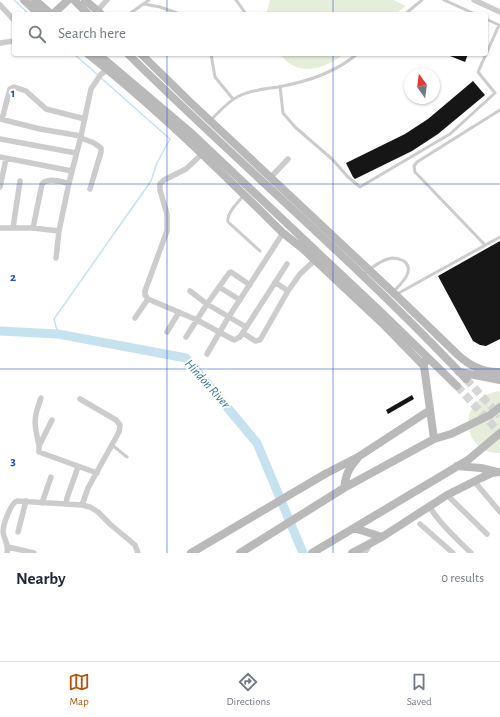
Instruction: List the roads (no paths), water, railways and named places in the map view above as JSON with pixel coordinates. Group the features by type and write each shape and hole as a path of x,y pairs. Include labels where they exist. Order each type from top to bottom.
{"street":[{"path":"24,0 37,12"},
{"path":"36,0 50,12"},
{"path":"54,12 68,0"},
{"path":"74,0 86,12"},
{"path":"85,0 99,12 108,0"},
{"path":"474,0 500,12"},
{"path":"0,6 12,18"},
{"path":"0,43 12,41"},
{"path":"90,56 105,72 171,120"},
{"path":"100,56 427,356 457,386"},
{"path":"130,56 191,116 392,304 466,379"},
{"path":"143,56 458,355 467,363 498,376"},
{"path":"56,258 59,232 69,183 81,137 91,88 105,72"},
{"path":"85,119 46,109 26,91 14,87 10,89 1,119 81,137 101,148 90,189"},
{"path":"180,129 201,154 283,233 315,260 381,322 424,366"},
{"path":"0,139 76,153"},
{"path":"232,154 239,147"},
{"path":"201,154 186,169 164,180 160,184 160,190 167,214 167,226 165,240 146,291 148,299 197,320 234,340 240,337 287,264"},
{"path":"0,187 3,158 72,171"},
{"path":"270,177 288,159"},
{"path":"33,228 42,184 49,180 69,183"},
{"path":"13,228 20,181"},
{"path":"0,228 33,228 59,232"},
{"path":"207,354 228,318 283,233"},
{"path":"190,291 244,330 255,341 260,340 288,291 300,274 315,260"},
{"path":"186,338 207,304 230,272 250,284"},
{"path":"275,282 288,291"},
{"path":"219,288 240,300"},
{"path":"135,318 148,299"},
{"path":"392,304 406,304"},
{"path":"167,332 179,312"},
{"path":"427,356 424,366 434,440"},
{"path":"459,372 498,376"},
{"path":"41,398 34,421 39,446 38,449 42,454 97,473"},
{"path":"80,399 119,422 120,428 88,488 82,505"},
{"path":"240,553 344,488 434,440 451,434 490,414 500,407"},
{"path":"191,553 312,482 358,457 430,410"},
{"path":"39,446 52,420"},
{"path":"312,553 468,460 500,433"},
{"path":"344,488 346,475 350,466 358,457"},
{"path":"457,466 481,468 499,472"},
{"path":"66,504 78,467"},
{"path":"352,553 382,537 447,495 492,473 499,472"},
{"path":"42,503 51,477"},
{"path":"474,481 500,512"},
{"path":"447,495 487,534"},
{"path":"7,553 8,547 2,530 12,505 18,501 26,501 82,505 90,507 98,512 135,545 138,553"},
{"path":"18,532 26,501"},
{"path":"429,506 438,518 471,553"},
{"path":"420,524 453,553"},
{"path":"354,528 382,537"},
{"path":"362,553 366,551 371,542"},
{"path":"8,547 34,553"}],"lane":[{"path":"132,12 149,0"},
{"path":"236,0 245,12"},
{"path":"407,12 422,0"},
{"path":"444,0 471,12"},
{"path":"144,4 174,12"},
{"path":"488,20 500,26 488,51"},
{"path":"212,56 215,77 232,99"},
{"path":"211,120 232,99 239,95 301,82 321,75 355,56"},
{"path":"280,86 283,113 295,127 332,159 348,177 360,186 450,134 495,93 478,72 486,56"},
{"path":"486,245 415,172 414,166 417,162 500,110"},
{"path":"244,195 229,215 228,222 260,251"},
{"path":"394,293 486,245 500,236"},
{"path":"362,276 369,269 392,258 405,262 408,268 408,274 394,293"},
{"path":"112,445 127,457"}],"waterway":[{"path":"14,0 27,12"},
{"path":"76,56 98,75"},
{"path":"58,334 54,319 151,181 157,163 170,139 101,78"},
{"name":"Hindon River","path":"0,331 58,334 186,358 257,443 303,553"}],"tunnel":[{"path":"466,379 500,416"},
{"path":"457,386 500,433"}]}
